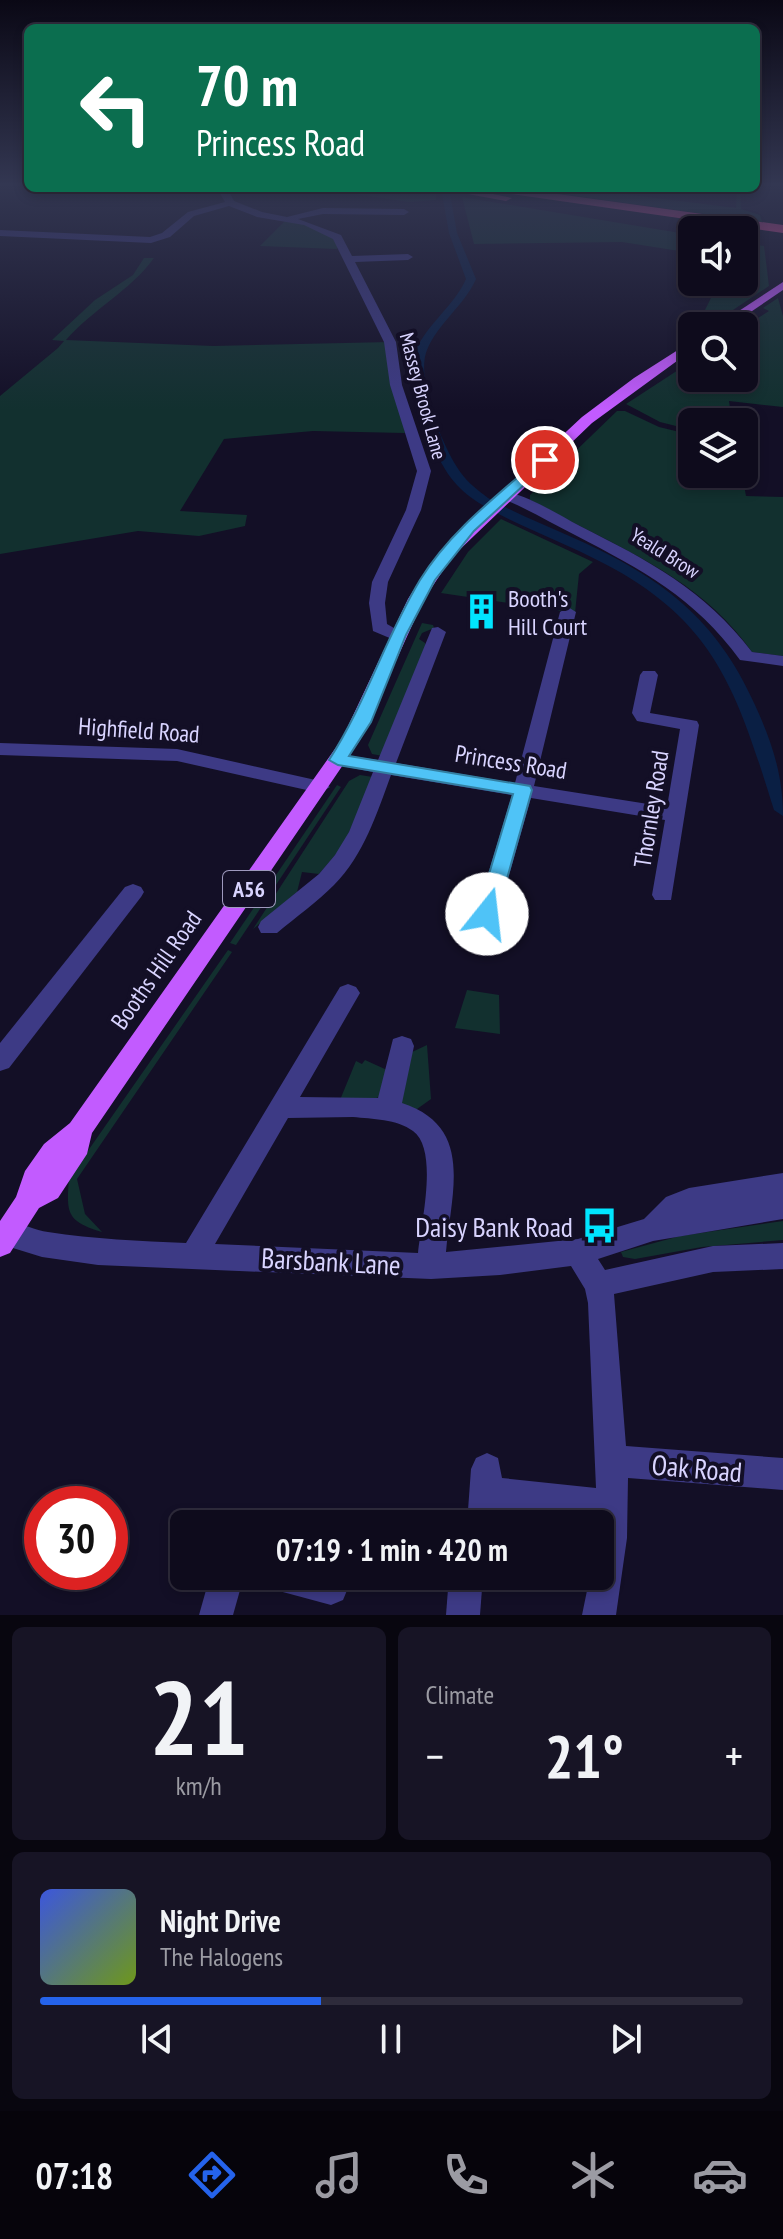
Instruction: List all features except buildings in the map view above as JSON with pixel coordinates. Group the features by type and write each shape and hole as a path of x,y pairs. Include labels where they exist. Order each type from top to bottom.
{"main road":[{"path":"743,312 783,285"},
{"name":"A56","path":"398,635 435,569 469,528 586,421 678,354"},
{"name":"Booths Hill Road","path":"3,1239 29,1200 49,1190 78,1146 79,1131 338,760 370,707 398,635"}],"street":[{"name":"Massey Brook Lane","path":"349,259 390,342 396,385 424,471 420,495 383,567 376,594 379,627 398,635"},
{"name":"Yeald Brow","path":"501,501 549,513 659,572 704,604 721,621 746,656 783,661"},
{"path":"487,914 523,790 568,612"},
{"path":"269,927 327,879 343,860 359,832 438,632"},
{"name":"Thornley Road","path":"649,675 641,713 644,717 690,725 663,895"},
{"name":"Highfield Road","path":"0,749 177,755 320,787"},
{"name":"Princess Road","path":"338,760 675,815"},
{"path":"0,1061 133,892"},
{"path":"194,1255 348,993"},
{"path":"388,1108 402,1046"},
{"path":"282,1108 388,1108 431,1127 441,1145 431,1266"},
{"name":"Barsbank Lane","path":"653,1229 676,1205 689,1200 783,1185"},
{"name":"Barsbank Lane","path":"3,1239 78,1250 431,1266 500,1262 578,1252 653,1229 783,1207"},
{"path":"578,1252 598,1285 611,1461 609,1576 599,1615"},
{"path":"598,1285 654,1269 707,1259 747,1254 783,1256"},
{"name":"Oak Road","path":"611,1461 783,1474"},
{"path":"486,1495 610,1504"},
{"path":"216,1615 223,1590"},
{"path":"463,1615 465,1590"}],"green space":[{"path":"143,259 153,259 66,340 213,346 390,342 405,433 313,431 224,439 180,511 247,515 245,526 199,536 138,531 0,554 0,396 58,348 64,341 52,340 95,300 133,275"},
{"path":"758,259 766,259 769,286 758,293"},
{"path":"712,296 754,296 730,312 704,312"},
{"path":"778,298 783,316 783,407 729,401 730,408 678,408 678,426 660,422 626,404 678,370 678,392 758,392 758,318 769,311 763,308"},
{"path":"617,411 625,411 659,427 678,432 678,488 745,488 746,496 783,497 783,656 752,652 735,630 696,593 629,551 530,500 530,495"},
{"path":"501,519 593,562 579,574 575,613 441,593 468,552"},
{"path":"422,623 434,628 422,633 419,639 426,648 383,756 372,754 368,745"},
{"path":"360,775 373,777 343,846 319,874 302,872 297,892 253,929 349,781"},
{"path":"337,785 341,787 236,945 230,943"},
{"path":"228,950 232,952 77,1179 85,1214 102,1232 82,1224 75,1220 69,1208 69,1178"},
{"path":"467,990 499,995 500,1034 455,1028"},
{"path":"427,1045 431,1099 410,1111 400,1104 410,1053"},
{"path":"365,1060 387,1070 380,1096 370,1102 340,1100 356,1061 362,1064"},
{"path":"783,1221 783,1240 702,1247 635,1259 623,1257 621,1252 680,1236"}],"waterway":[{"path":"463,259 471,279 459,301 426,341 417,364 418,382 445,457 457,477 483,500 629,571 663,593 694,620 711,640 738,685 783,810"}],"place":[{"name":"Booth's Hill Court","path":"482,612"},
{"name":"Daisy Bank Road","path":"599,1226"}],"route":[{"path":"487,914 523,790 338,760 363,722 398,635 428,579 469,528 545,460"}]}
